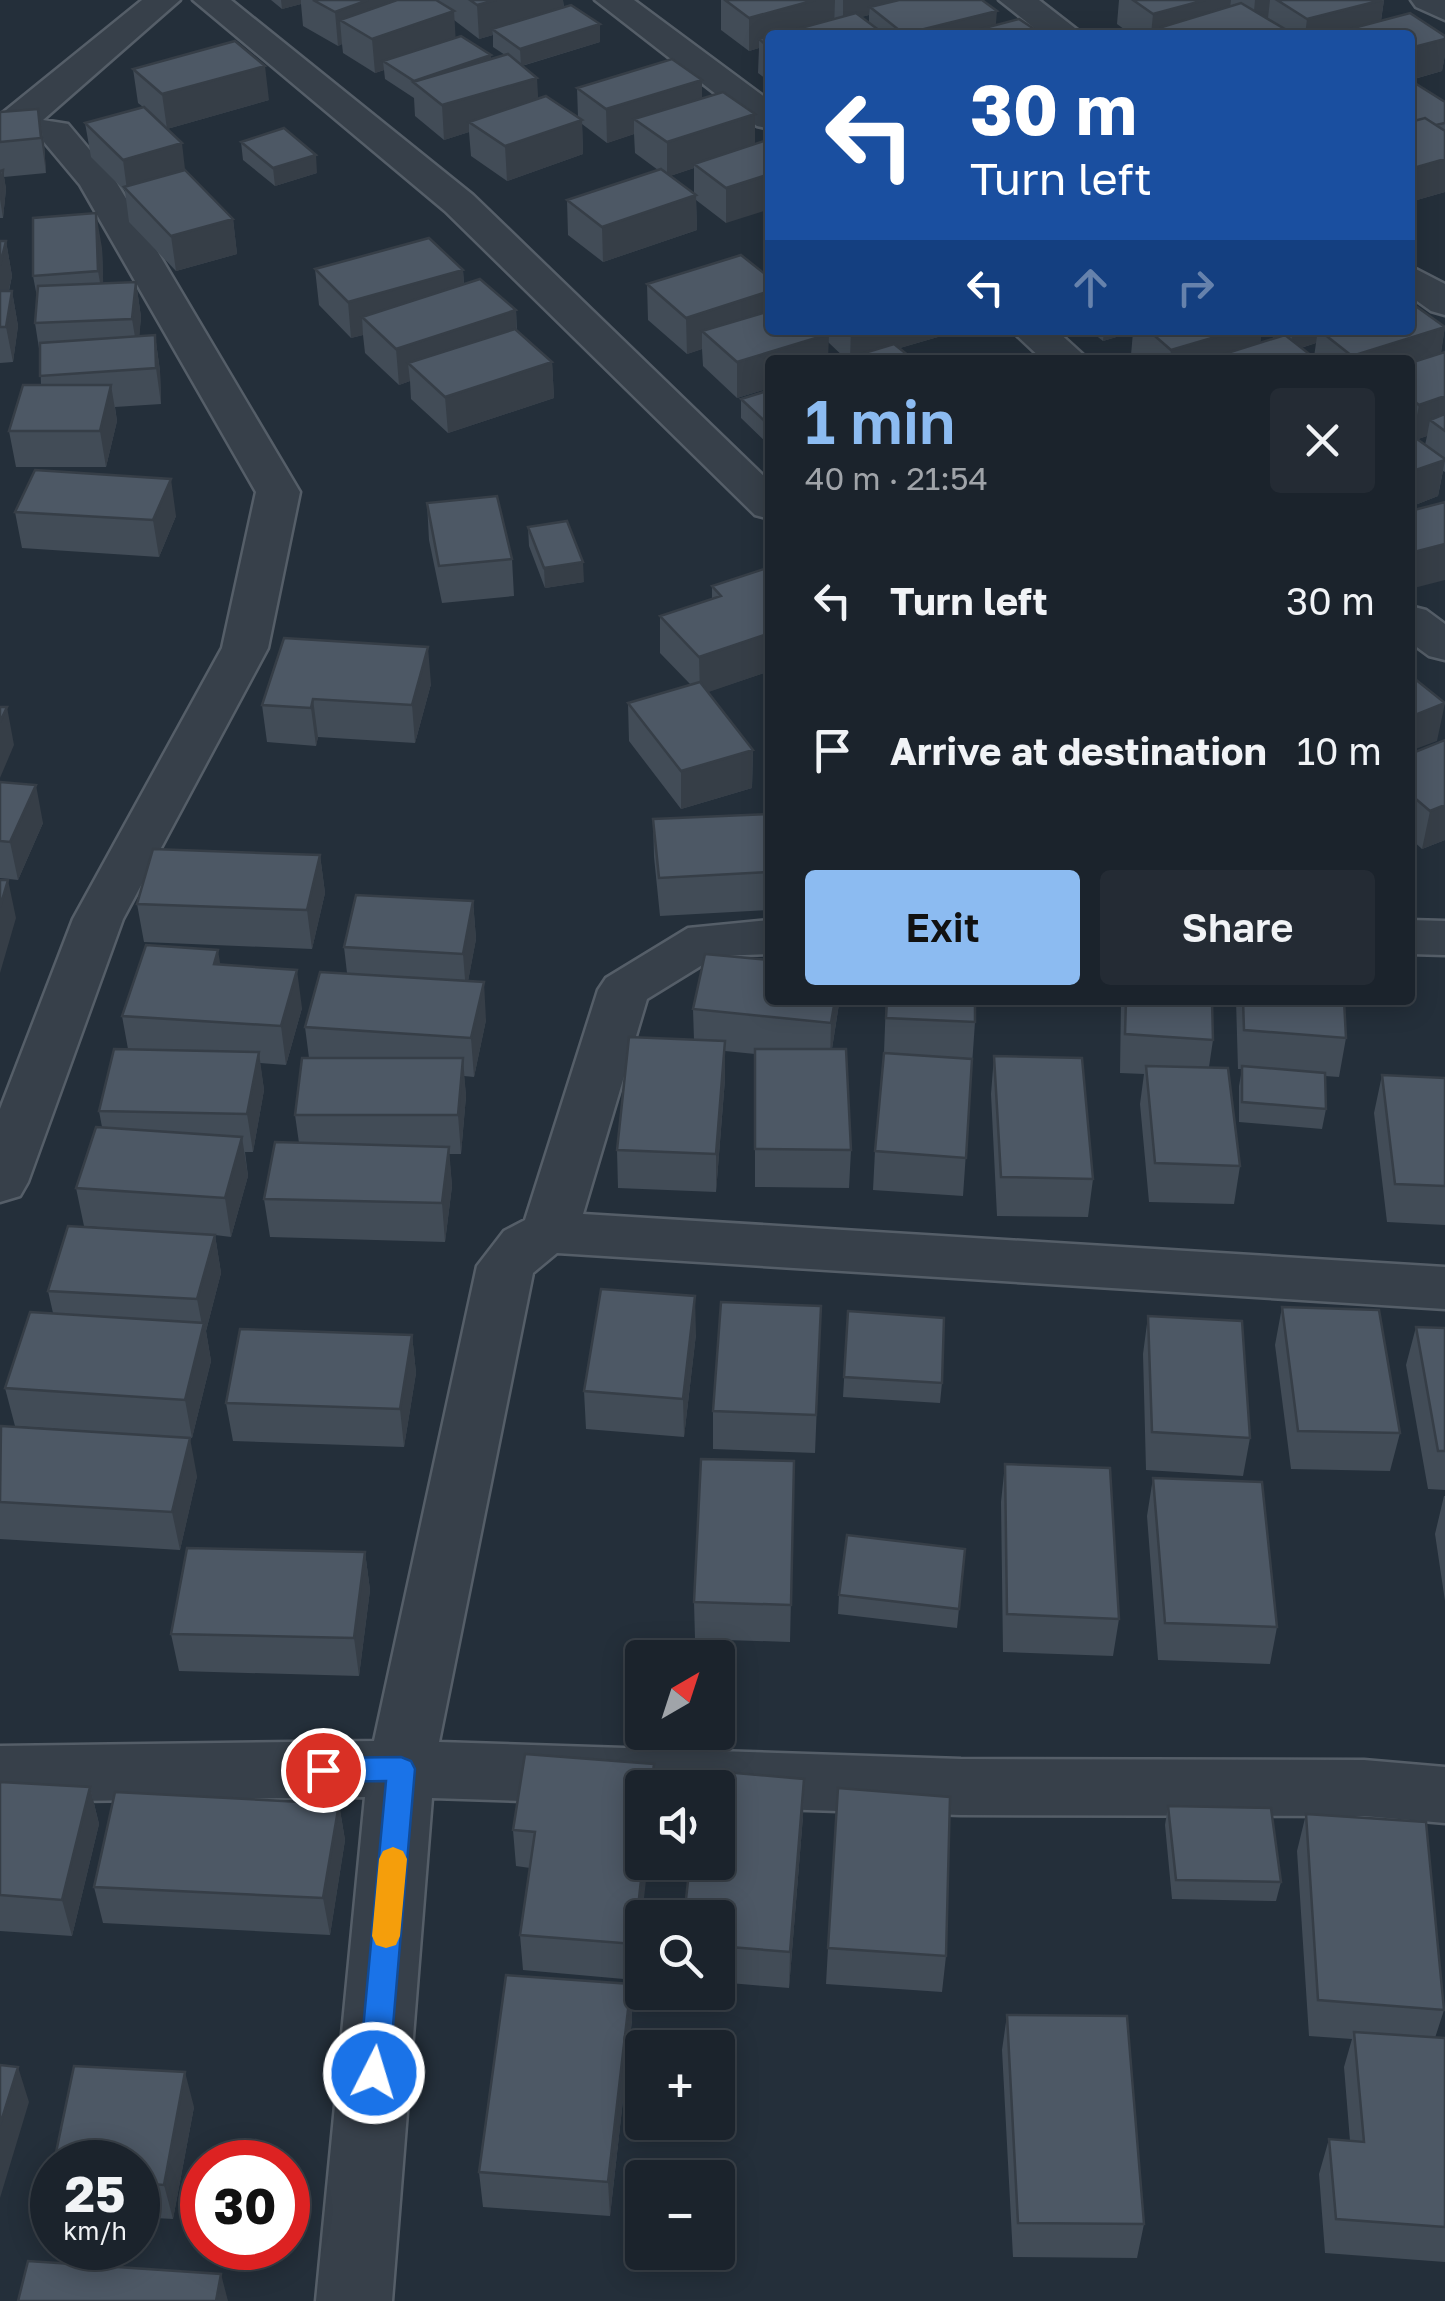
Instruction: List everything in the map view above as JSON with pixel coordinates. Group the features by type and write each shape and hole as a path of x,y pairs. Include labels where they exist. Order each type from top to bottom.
{"street":[{"path":"8,125 163,0"},
{"path":"210,0 458,203 765,501"},
{"path":"612,0 765,114"},
{"path":"1016,0 1059,30"},
{"path":"1428,0 1445,10"},
{"path":"0,1182 98,919 245,648 278,492 96,180 55,132 8,125"},
{"path":"1415,281 1445,302"},
{"path":"1037,335 1062,355"},
{"path":"1415,624 1445,646"},
{"path":"549,1232 624,990 706,940 765,937"},
{"path":"1415,937 1445,938"},
{"path":"354,2301 401,1769 506,1266 524,1246 549,1232 1445,1288"},
{"path":"0,1774 401,1769 961,1787 1364,1788 1445,1795"}],"building":[{"path":"313,0 368,0 335,12"},
{"path":"397,0 436,0 454,11 372,39 340,20"},
{"path":"470,0 496,0 477,5"},
{"path":"725,0 815,0 749,18"},
{"path":"899,0 982,0 997,11 920,30 899,30 870,7"},
{"path":"1133,0 1205,0 1153,14"},
{"path":"1277,0 1382,0 1307,19"},
{"path":"1241,3 1283,28 1167,30 1162,27"},
{"path":"571,5 600,24 520,49 492,29"},
{"path":"856,13 879,30 793,30"},
{"path":"1410,13 1445,39 1415,47 1415,30 1346,30"},
{"path":"1019,19 1036,30 977,30"},
{"path":"461,36 491,55 414,81 383,61"},
{"path":"235,41 265,66 162,94 133,69"},
{"path":"508,54 537,78 442,105 413,82"},
{"path":"672,59 702,80 606,109 577,88"},
{"path":"1415,83 1445,102 1445,123 1436,125 1425,118 1415,121"},
{"path":"723,92 755,114 667,142 634,119"},
{"path":"546,96 582,120 505,146 469,122"},
{"path":"144,107 182,143 123,160 85,123"},
{"path":"38,109 41,138 0,142 0,112"},
{"path":"1425,118 1445,131 1445,159 1415,168 1415,121"},
{"path":"284,128 316,155 273,168 241,142"},
{"path":"765,141 765,176 726,188 694,164"},
{"path":"661,169 696,195 602,227 567,200"},
{"path":"185,170 233,219 171,236 124,187"},
{"path":"96,213 98,271 33,276 33,218"},
{"path":"429,238 463,270 348,302 315,269"},
{"path":"0,241 6,241 0,265"},
{"path":"741,255 765,274 765,293 686,318 647,284"},
{"path":"480,279 516,310 396,349 362,317"},
{"path":"136,282 132,319 35,323 38,286"},
{"path":"0,291 12,291 6,327 0,327"},
{"path":"1415,306 1445,327 1355,355 1325,335 1415,335"},
{"path":"765,312 765,335 826,335 737,362 702,331"},
{"path":"515,329 552,362 445,397 408,363"},
{"path":"155,335 156,368 40,376 40,343"},
{"path":"1154,335 1222,335 1171,350"},
{"path":"1285,335 1311,355 1221,355"},
{"path":"894,344 908,355 858,355"},
{"path":"1445,352 1445,396 1419,405 1415,402 1415,361"},
{"path":"23,385 111,385 100,431 9,431"},
{"path":"765,392 765,421 741,399"},
{"path":"1445,414 1445,431 1430,420"},
{"path":"1415,438 1445,459 1415,470"},
{"path":"35,470 171,479 153,520 15,512"},
{"path":"497,496 512,559 439,566 427,503"},
{"path":"1445,502 1445,544 1415,552 1415,510"},
{"path":"567,521 583,562 544,568 528,527"},
{"path":"765,569 765,635 699,657 660,616 721,596 712,586"},
{"path":"284,638 428,647 412,705 313,699 311,708 262,705"},
{"path":"1415,679 1445,703 1415,715"},
{"path":"700,682 753,750 681,771 628,703"},
{"path":"1445,740 1445,805 1430,811 1415,798 1415,752"},
{"path":"0,782 36,785 10,842 0,841"},
{"path":"765,814 765,872 659,878 653,819"},
{"path":"153,849 320,855 307,910 137,904"},
{"path":"0,880 8,880 0,907"},
{"path":"356,895 473,901 463,954 344,947"},
{"path":"146,945 218,950 214,964 297,970 281,1026 122,1016"},
{"path":"705,954 765,960 765,1005 834,1005 831,1023 693,1009"},
{"path":"320,972 484,982 471,1038 305,1027"},
{"path":"887,1005 975,1005 975,1022 886,1018"},
{"path":"1126,1005 1212,1005 1213,1040 1125,1034"},
{"path":"1243,1005 1344,1005 1346,1038 1244,1030"},
{"path":"629,1037 725,1041 716,1154 617,1150"},
{"path":"114,1049 259,1052 247,1114 99,1111"},
{"path":"755,1049 846,1049 851,1150 755,1149"},
{"path":"884,1053 972,1059 966,1158 875,1151"},
{"path":"994,1056 1082,1058 1093,1179 1001,1177"},
{"path":"302,1058 463,1058 458,1115 295,1115"},
{"path":"1146,1066 1228,1068 1240,1166 1155,1163"},
{"path":"1242,1066 1325,1073 1326,1109 1242,1102"},
{"path":"1382,1075 1445,1078 1445,1186 1395,1184"},
{"path":"96,1127 242,1137 225,1198 76,1188"},
{"path":"275,1142 449,1147 442,1203 264,1199"},
{"path":"68,1226 215,1235 197,1299 48,1291"},
{"path":"601,1289 695,1296 683,1399 584,1391"},
{"path":"721,1302 821,1306 816,1415 713,1411"},
{"path":"1282,1307 1379,1310 1400,1433 1298,1431"},
{"path":"848,1311 944,1318 942,1383 844,1377"},
{"path":"30,1312 204,1323 185,1400 5,1388"},
{"path":"1148,1316 1242,1321 1250,1438 1152,1432"},
{"path":"1416,1327 1445,1328 1445,1451 1438,1451"},
{"path":"240,1329 412,1335 400,1409 226,1403"},
{"path":"1,1426 190,1438 172,1512 0,1502"},
{"path":"701,1459 794,1461 791,1605 694,1602"},
{"path":"1005,1464 1110,1468 1119,1619 1007,1614"},
{"path":"1153,1478 1262,1482 1277,1627 1165,1623"},
{"path":"847,1535 965,1549 959,1609 839,1595"},
{"path":"187,1548 365,1552 354,1638 171,1634"},
{"path":"525,1754 654,1764 653,1770 625,1770 625,1880 641,1880 639,1900 625,1900 625,1943 520,1935 535,1832 513,1830"},
{"path":"735,1773 804,1779 790,1952 735,1947 735,1900 686,1900 688,1880 735,1880"},
{"path":"0,1782 90,1787 62,1900 0,1895"},
{"path":"838,1788 950,1797 946,1956 828,1948"},
{"path":"115,1792 339,1804 323,1898 94,1887"},
{"path":"1168,1806 1271,1808 1281,1882 1176,1880"},
{"path":"1306,1814 1426,1822 1444,2010 1318,2000"},
{"path":"506,1975 625,1984 628,2010 608,2182 479,2172"},
{"path":"1007,2015 1127,2016 1144,2224 1018,2223"},
{"path":"1354,2032 1445,2038 1445,2227 1336,2219 1329,2139 1364,2142"},
{"path":"0,2065 18,2067 0,2125"},
{"path":"74,2066 185,2072 164,2185 160,2185 160,2140 59,2140"},
{"path":"28,2261 30,2270 221,2274 216,2301 18,2301"}],"slow traffic":[{"path":"386,1936 393,1859"}],"route":[{"path":"323,1770 401,1769 374,2073"}]}
